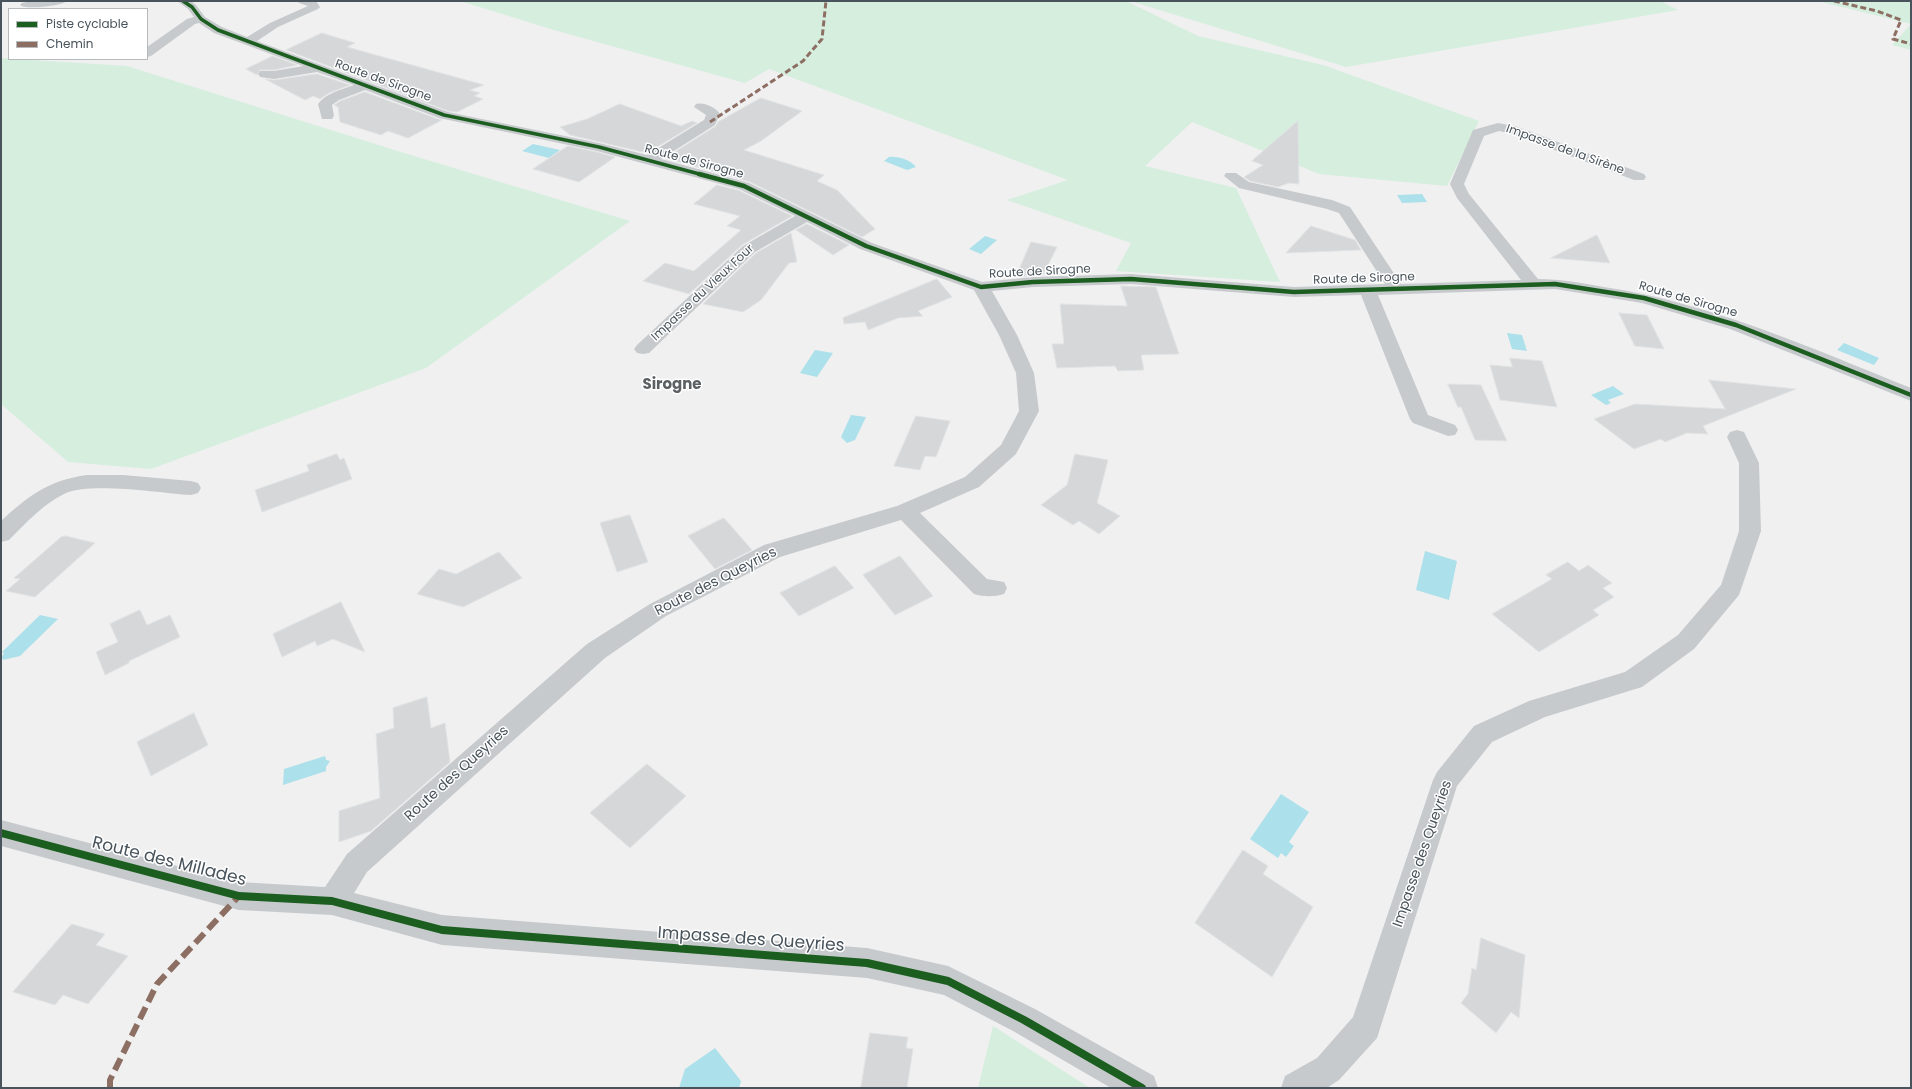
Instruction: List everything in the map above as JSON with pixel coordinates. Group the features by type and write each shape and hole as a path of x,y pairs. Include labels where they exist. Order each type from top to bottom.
{"street":[{"path":"26,5 61,1"},
{"name":"Route de Sirogne","path":"184,1 192,7 201,18 218,30 444,115 599,148 744,186 866,246 912,264 981,287 1033,282 1131,279 1294,292 1556,284 1644,298 1736,325 1911,395"},
{"path":"248,41 274,25 314,7 312,3 304,1"},
{"path":"148,54 191,21 201,18"},
{"path":"264,74 274,75 316,68"},
{"path":"327,116 325,104 334,98 364,86"},
{"path":"648,162 710,122 713,114 701,107"},
{"name":"Impasse de la Sirène","path":"1533,284 1462,195 1457,184 1478,133 1498,127 1515,130 1639,178"},
{"path":"1231,176 1244,185 1332,205 1345,210 1396,290"},
{"name":"Impasse du Vieux Four","path":"643,349 748,249 807,216"},
{"name":"Route des Queyries","path":"332,901 357,863 596,651 658,610 772,551 905,511 972,482 1008,449 1029,411 1025,373 1008,336 981,287"},
{"path":"1368,290 1420,419 1448,430"},
{"name":"Impasse des Queyries","path":"1297,1088 1328,1069 1366,1027 1446,780 1483,734 1538,708 1632,680 1686,642 1731,589 1750,531 1749,462 1737,437"},
{"path":"1,534 33,504 60,488 87,481 191,488"},
{"path":"905,511 982,588 996,588"},
{"name":"Route des Millades","path":"1,833 239,896 332,901"},
{"name":"Impasse des Queyries","path":"332,901 442,930 867,963 948,981 1024,1020 1142,1088"}],"green space":[{"path":"460,1 1126,1 1198,36 1323,65 1479,121 1447,186 1319,174 1192,122 1145,166 1236,188 1280,282 1116,271 1131,243 1007,200 1068,180 769,69 745,83 554,30"},
{"path":"1130,1 1660,1 1678,10 1346,67"},
{"path":"1817,1 1911,1 1911,24"},
{"path":"1911,24 1911,50 1892,45"},
{"path":"1,58 8,58 8,60 32,60 127,66 404,153 630,221 426,368 151,469 68,462 1,404"},
{"path":"993,1026 1090,1088 978,1088"}],"water":[{"path":"533,144 560,150 549,158 522,151"},
{"path":"889,157 904,159 911,162 916,167 907,170 884,161"},
{"path":"1422,194 1427,202 1402,203 1397,195"},
{"path":"985,236 997,240 981,254 969,249"},
{"path":"1507,333 1522,335 1527,351 1512,349"},
{"path":"1844,343 1879,358 1874,365 1837,350"},
{"path":"815,350 833,353 817,377 800,373"},
{"path":"1613,386 1624,394 1608,400 1611,403 1606,405 1591,395"},
{"path":"851,415 866,417 855,440 847,443 841,437"},
{"path":"1425,551 1457,561 1449,600 1416,590"},
{"path":"40,615 58,619 20,656 3,660 2,657 4,653 2,652"},
{"path":"325,756 326,760 330,761 326,767 326,771 283,785 284,769"},
{"path":"1281,794 1309,812 1289,842 1294,846 1286,857 1281,853 1278,858 1250,839"},
{"path":"715,1048 741,1081 739,1088 679,1088 685,1069"}],"building":[{"path":"322,33 355,43 347,47 484,85 470,90 480,93 474,96 483,99 457,112 448,111 286,50"},
{"path":"273,56 297,65 274,70 260,70 257,75 246,69"},
{"path":"317,74 350,85 329,93 320,99 313,96 305,100 265,79 274,80"},
{"path":"365,92 442,120 408,138 388,131 381,135 340,122 338,107 334,105 340,101"},
{"path":"761,98 802,111 761,141 744,150 824,175 817,181 837,190 875,229 862,237 750,182 665,158 716,126 718,122"},
{"path":"620,104 681,126 692,121 697,123 647,153 570,135 560,127 587,119"},
{"path":"1298,121 1299,184 1289,183 1278,187 1250,181 1244,177 1263,165 1252,161"},
{"path":"568,146 615,157 579,182 533,169"},
{"path":"717,185 738,190 792,216 742,245 689,294 643,281 665,263 694,271 741,230 727,226 740,216 694,204"},
{"path":"807,224 849,245 833,255 796,230"},
{"path":"1311,226 1355,240 1361,250 1286,253"},
{"path":"791,233 797,262 789,263 761,300 743,312 703,304 756,253"},
{"path":"1597,235 1610,263 1551,258"},
{"path":"1031,242 1057,247 1043,275 1017,275"},
{"path":"937,279 952,297 918,311 923,316 898,318 868,330 865,322 844,324 843,318"},
{"path":"1121,286 1156,287 1179,354 1141,355 1144,370 1118,371 1115,366 1057,368 1052,344 1064,344 1060,304 1127,306"},
{"path":"1619,313 1647,315 1664,349 1635,346"},
{"path":"1510,358 1542,361 1557,407 1500,400 1490,365 1512,367"},
{"path":"1709,380 1796,389 1703,426 1708,434 1687,433 1665,442 1661,439 1634,449 1594,419 1635,404 1725,409"},
{"path":"1448,384 1481,385 1507,441 1475,440 1461,407 1458,407"},
{"path":"916,416 950,421 936,457 925,456 920,470 894,466"},
{"path":"337,454 340,460 344,458 352,479 262,512 255,490 309,471 307,465"},
{"path":"1075,454 1108,460 1097,503 1120,516 1099,534 1079,521 1073,525 1041,505 1067,485"},
{"path":"630,515 648,562 617,572 600,523"},
{"path":"724,518 752,550 715,569 688,536"},
{"path":"66,536 95,543 35,597 6,591 20,579 14,578 61,537"},
{"path":"499,552 522,578 463,607 417,594 439,569 456,574"},
{"path":"900,556 933,596 895,615 863,575"},
{"path":"1568,562 1579,571 1588,565 1612,583 1603,588 1614,597 1593,610 1599,615 1539,652 1492,614 1552,579 1546,575"},
{"path":"835,566 854,588 799,616 780,593"},
{"path":"341,602 365,652 333,639 317,646 315,641 282,657 273,634"},
{"path":"140,610 147,625 170,615 180,637 129,661 129,663 105,675 96,652 118,642 110,624"},
{"path":"427,697 431,728 445,723 450,762 371,831 339,842 339,811 380,798 376,734 394,728 393,708"},
{"path":"194,713 208,745 151,776 137,742"},
{"path":"647,764 686,796 630,848 590,813"},
{"path":"1243,850 1268,866 1263,874 1313,907 1272,977 1195,923"},
{"path":"72,924 105,934 96,945 128,956 88,1004 63,995 55,1005 13,992"},
{"path":"1481,938 1525,955 1519,1018 1511,1012 1496,1033 1461,1003 1468,994 1472,968 1476,970"},
{"path":"870,1033 908,1037 906,1048 913,1049 907,1088 861,1088"}],"marked path":[{"path":"710,122 803,61 822,39 826,1"},
{"path":"1834,1 1877,11 1901,20 1893,39 1911,44"},
{"path":"110,1088 110,1080 157,984 239,896"}],"cycle path":[{"path":"183,1 192,7 201,19 218,30 444,115 599,147 744,186 866,246 981,287 1033,282 1131,279 1294,292 1555,284 1644,298 1736,325 1911,395"},
{"path":"1,833 239,896 332,901 442,930 867,963 948,981 1024,1020 1142,1088"}],"district":[{"name":"Sirogne","path":"672,385"}]}
